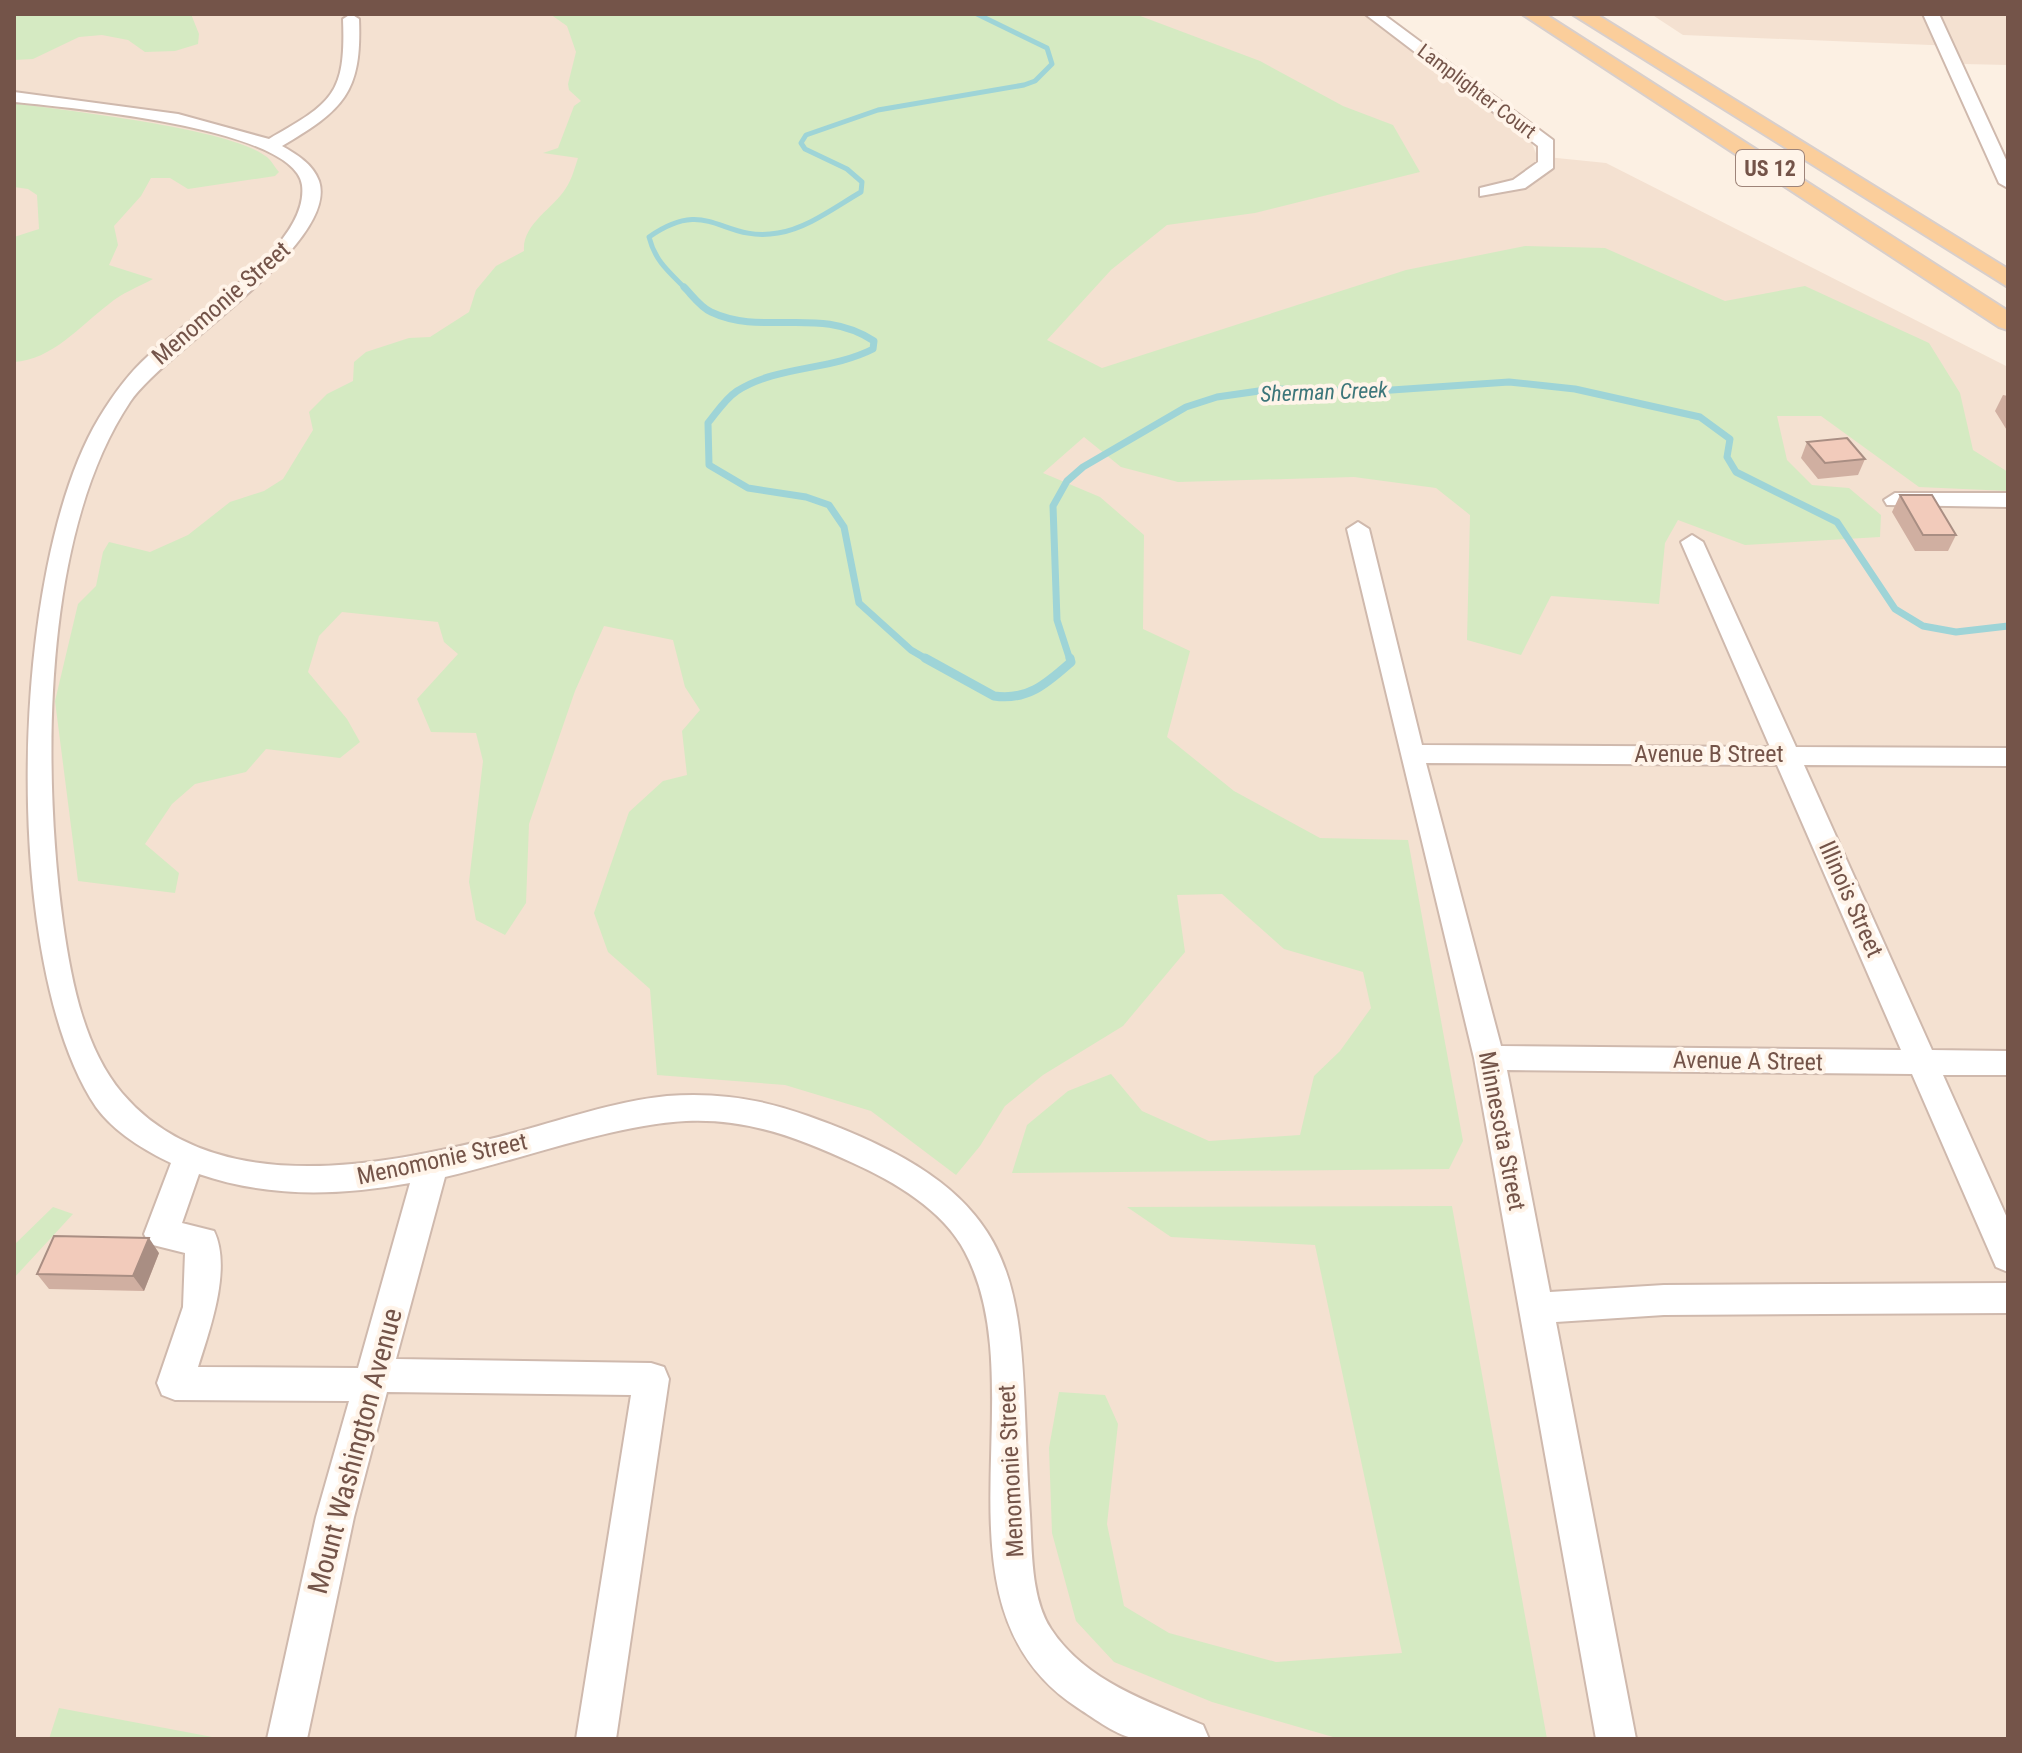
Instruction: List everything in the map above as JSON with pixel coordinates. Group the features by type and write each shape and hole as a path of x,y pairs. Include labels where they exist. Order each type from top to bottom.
{"main road":[{"name":"US 12","path":"1532,14 2008,322"},
{"name":"US 12","path":"1582,14 2008,280"}],"street":[{"name":"Lamplighter Court","path":"1373,14 1547,144 1547,164 1534,177 1486,192"},
{"path":"1931,14 2008,183"},
{"path":"271,145 322,112 347,88 354,61 351,19"},
{"name":"Menomonie Street","path":"14,97 152,115 237,133 289,153 306,169 313,200 307,219 285,251 174,340 138,376 118,403 98,440 74,504 54,579 42,677 43,872 50,933 72,1036 106,1097 136,1126 189,1157 239,1174 293,1180 343,1180 432,1164 658,1110 701,1106 768,1113 880,1160 924,1185 975,1239 989,1266 1004,1349 1012,1530 1021,1611 1035,1641 1072,1679 1121,1713 1189,1739"},
{"path":"1895,500 2008,500"},
{"name":"Minnesota Street","path":"1358,529 1411,754 1489,1058 1616,1739"},
{"name":"Illinois Street","path":"1692,542 2008,1257"},
{"name":"Avenue B Street","path":"1411,754 2008,757"},
{"name":"Avenue A Street","path":"1489,1058 2008,1063"},
{"path":"189,1157 161,1234 202,1241 200,1307 175,1383 651,1379 596,1739"},
{"name":"Mount Washington Avenue","path":"287,1739 300,1666 335,1517 432,1164"},
{"path":"1536,1308 1664,1300 2008,1298"}],"shaded area":[{"path":"14,14 1362,14 1529,136 1537,156 1606,163 2008,367 2008,1739 14,1739"},
{"path":"1651,14 2008,14 2008,65 1964,64 1955,46 1683,35"}],"green space":[{"path":"14,14 191,14 199,34 198,44 175,51 145,52 128,40 102,35 79,37 33,59 14,60"},
{"path":"550,14 1135,14 1260,61 1343,106 1393,125 1420,172 1255,213 1167,225 1111,270 1047,340 1102,368 1406,270 1525,246 1605,248 1725,301 1805,286 1929,343 1960,393 1973,450 2008,472 2008,491 1919,487 1821,416 1777,416 1787,460 1812,485 1849,488 1881,515 1880,537 1745,545 1678,520 1665,543 1659,604 1551,596 1521,655 1467,640 1470,515 1436,488 1354,477 1178,482 1121,467 1084,437 1043,473 1100,497 1144,535 1143,629 1190,651 1167,737 1234,791 1320,838 1408,840 1463,1141 1449,1169 1012,1173 1027,1125 1068,1091 1111,1074 1142,1111 1209,1141 1300,1135 1314,1076 1340,1051 1371,1008 1363,972 1284,949 1222,894 1177,895 1185,952 1123,1026 1043,1075 1005,1106 980,1146 956,1175 871,1111 785,1085 657,1075 650,989 608,952 594,913 629,812 663,781 687,775 682,731 700,710 685,687 673,640 604,626 575,691 529,824 526,903 505,935 476,920 469,882 483,761 476,733 431,732 417,699 458,654 444,642 438,622 342,612 319,636 308,672 347,719 360,742 340,758 266,749 246,772 195,784 172,804 145,844 179,873 175,893 78,881 55,701 78,604 96,586 103,552 109,542 150,552 188,535 230,502 264,491 283,479 313,430 309,412 327,394 353,381 354,362 366,352 409,338 430,337 469,312 476,290 496,266 524,251 528,233 566,188 578,158 543,153 558,148 574,106 581,101 569,90 576,52 567,26"},
{"path":"14,103 146,122 219,137 267,157 279,172 275,176 188,189 170,178 151,178 141,196 114,226 118,245 109,265 153,279 114,300 53,349 28,360 14,362 14,237 39,229 37,195 28,189 14,187"},
{"path":"1452,1206 1547,1739 1340,1739 1212,1702 1114,1662 1076,1621 1052,1533 1049,1448 1059,1392 1105,1395 1118,1424 1107,1524 1124,1606 1169,1633 1276,1662 1402,1653 1315,1245 1171,1237 1127,1207"},
{"path":"53,1207 73,1214 14,1278 14,1245"},
{"path":"59,1708 223,1739 49,1739"}],"building":[{"path":"1847,438 1865,459 1825,463 1807,442"},
{"path":"1900,495 1932,495 1956,535 1923,535"},
{"path":"54,1236 149,1238 133,1276 37,1274"}],"waterway":[{"name":"Sherman Creek","path":"684,287 659,260 649,237 669,225 701,220 742,232 778,233 811,222 861,192 862,182 847,169 805,149 801,143 806,135 878,110 1024,85 1035,81 1052,64 1047,48 977,14"},
{"name":"Sherman Creek","path":"684,287 707,310 731,319 833,325 854,330 874,341 873,349 856,356 770,377 733,394 708,423 709,465 748,488 806,497 829,505 844,527 859,603 911,650 928,660"},
{"name":"Sherman Creek","path":"1070,660 1057,620 1053,506 1067,481 1083,467 1186,407 1217,397 1273,389 1377,391 1509,382 1575,389 1700,417 1730,439 1727,457 1736,472 1837,522 1895,609 1923,626 1956,632 2008,626"},
{"name":"Sherman Creek","path":"925,658 994,696 1006,697 1036,689 1071,662 1070,658"}]}
